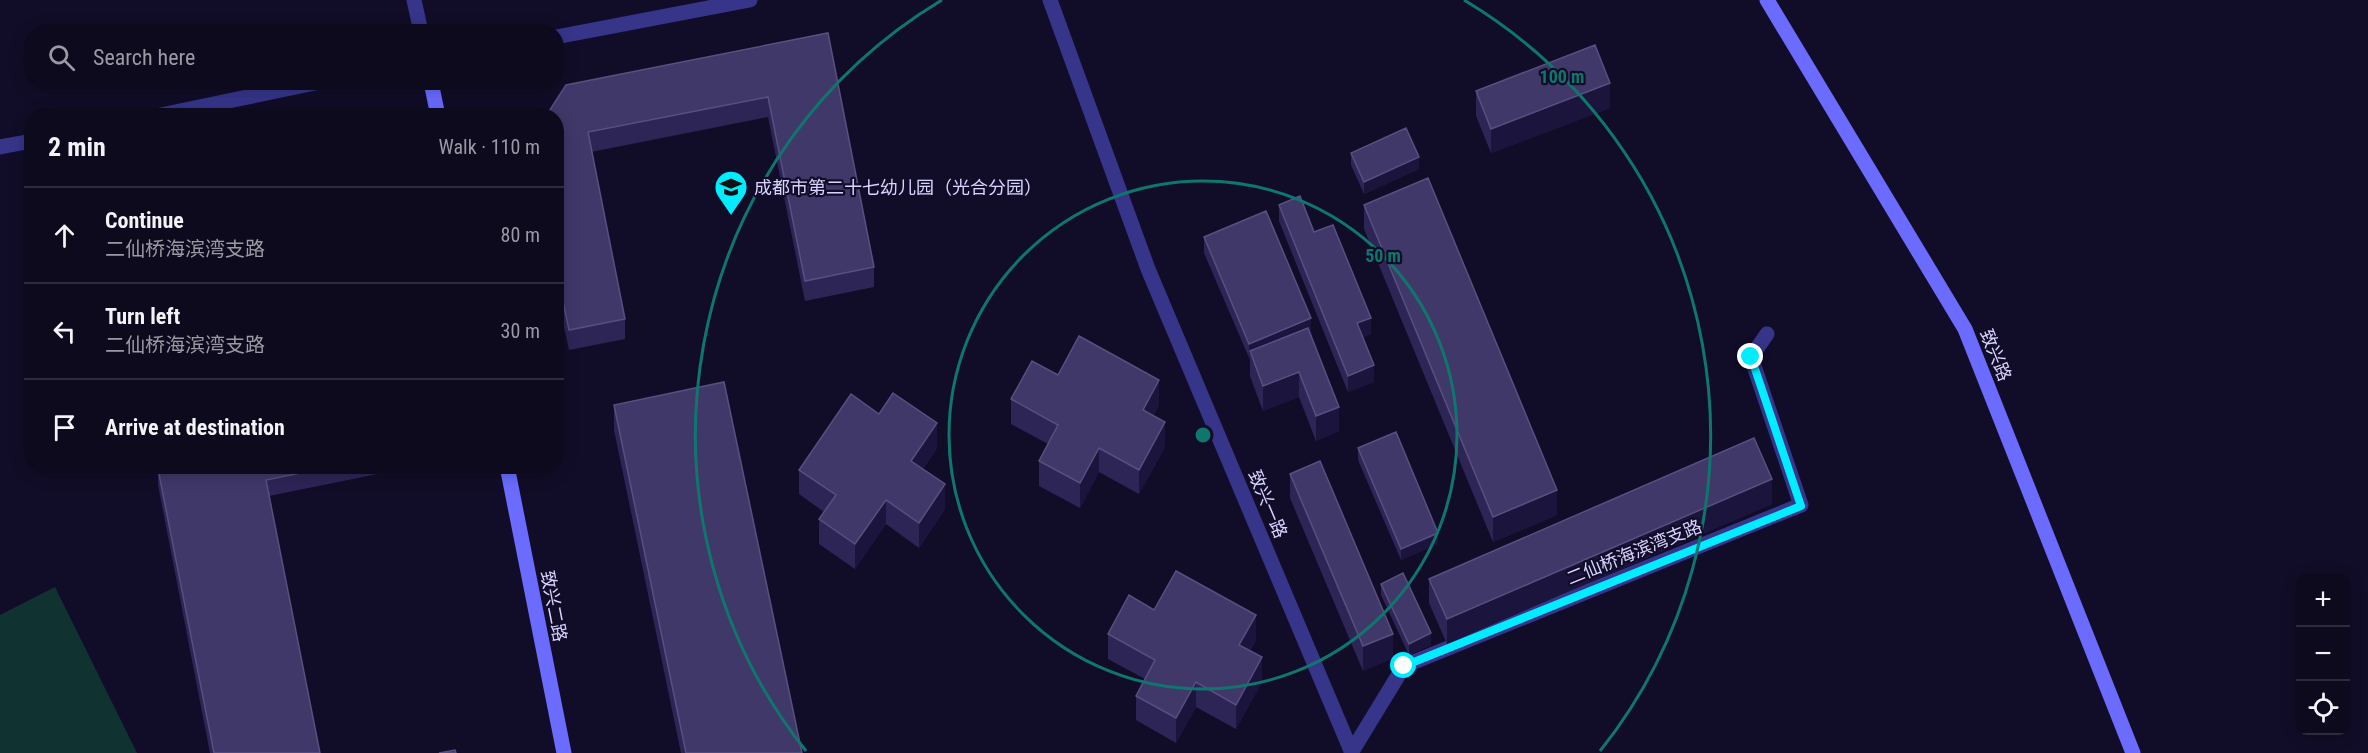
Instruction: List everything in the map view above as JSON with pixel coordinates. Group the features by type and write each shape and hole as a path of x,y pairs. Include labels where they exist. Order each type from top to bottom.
{"street":[{"path":"414,0 419,24"},
{"path":"564,35 750,0"},
{"name":"致兴一路","path":"1050,0 1148,269 1351,753"},
{"name":"致兴路","path":"1767,0 1965,329 2133,753"},
{"path":"195,108 281,90"},
{"path":"433,90 436,108"},
{"path":"0,147 24,142"},
{"name":"二仙桥海滨湾支路","path":"1351,753 1404,666 1801,506 1751,357 1767,334"},
{"name":"致兴二路","path":"509,474 564,753"}],"green space":[{"path":"55,587 137,753 0,753 0,615"}],"building":[{"path":"828,33 874,267 805,281 768,97 588,132 625,319 569,330 564,306 564,108 551,108 566,85"},
{"path":"1595,45 1610,83 1491,129 1476,91"},
{"path":"1406,128 1419,157 1364,182 1351,153"},
{"path":"1428,178 1557,490 1493,517 1364,205"},
{"path":"1300,196 1314,232 1333,225 1371,318 1357,323 1374,365 1348,376 1279,205"},
{"path":"1266,211 1311,318 1249,344 1204,237"},
{"path":"1308,328 1339,407 1316,416 1299,372 1263,386 1250,351"},
{"path":"1079,336 1159,380 1143,410 1165,422 1139,470 1099,448 1080,483 1039,461 1058,425 1011,399 1032,361 1058,375"},
{"path":"724,382 802,753 686,753 614,405"},
{"path":"893,393 937,423 911,461 945,484 919,523 886,500 855,544 819,519 836,495 799,470 851,394 879,414"},
{"path":"1396,432 1438,533 1401,549 1358,448"},
{"path":"1754,438 1772,479 1447,619 1429,579"},
{"path":"1320,461 1393,634 1363,646 1290,474"},
{"path":"159,474 296,474 266,480 320,753 214,753"},
{"path":"1176,571 1256,615 1239,645 1262,657 1236,705 1196,682 1176,718 1136,696 1155,660 1108,634 1129,595 1154,610"},
{"path":"1403,573 1431,633 1409,644 1381,584"},
{"path":"455,750 456,753 439,753"}],"place":[{"name":"成都市第二十七幼儿园（光合分园）","path":"731,216"}],"route":[{"path":"1404,666 1801,506 1751,357"}]}
